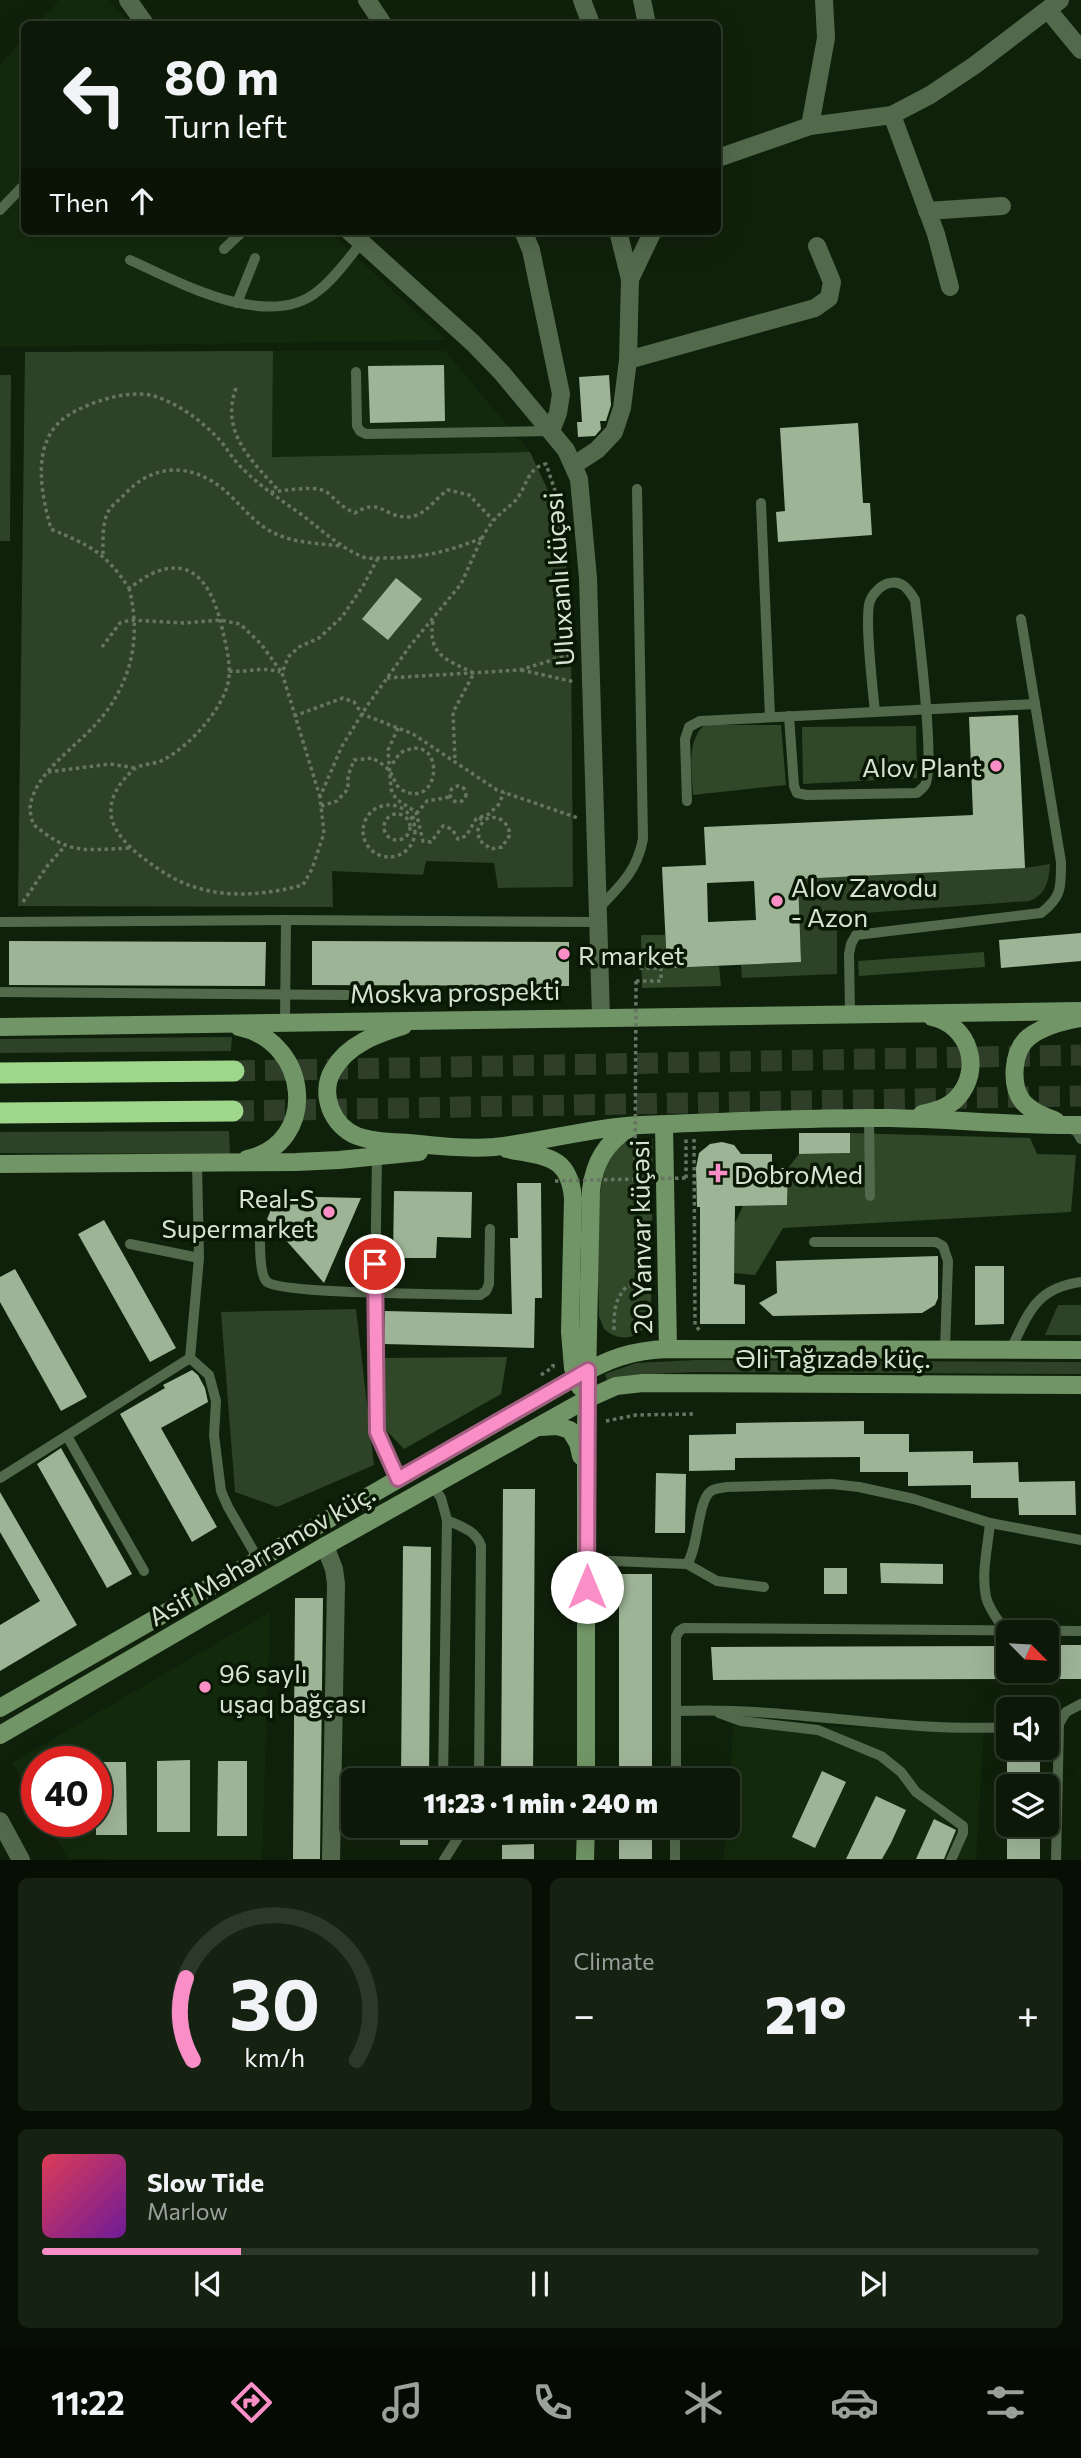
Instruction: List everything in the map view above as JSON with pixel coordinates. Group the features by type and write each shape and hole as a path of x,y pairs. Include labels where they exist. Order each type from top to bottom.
{"highway":[{"path":"0,1073 234,1071"},
{"path":"0,1113 233,1111"}],"main road":[{"path":"910,1012 1081,1011"},
{"name":"Moskva prospekti","path":"0,1027 910,1012"},
{"path":"894,1118 944,1107 955,1100 963,1090 969,1075 969,1049 963,1035 954,1025 910,1012"},
{"path":"1073,1125 1036,1112 1024,1103 1017,1093 1014,1075 1017,1056 1026,1038 1040,1030 1081,1017"},
{"path":"424,1020 369,1039 342,1056 328,1083 329,1105 334,1117 345,1129 357,1136 456,1148"},
{"path":"218,1023 251,1030 277,1046 287,1058 295,1078 297,1099 292,1121 283,1137 269,1150 227,1163"},
{"path":"0,1164 197,1164 339,1160 456,1148 494,1147 634,1126 869,1118 1073,1125"},
{"name":"20 Yanvar küçəsi","path":"664,1125 668,1349"},
{"path":"582,1373 593,1175 609,1144 616,1136 634,1126"},
{"path":"494,1147 554,1159 566,1170 573,1198 570,1332 587,1399 586,1768"},
{"name":"Əli Tağızadə küç.","path":"582,1373 631,1352 668,1349 1081,1350"},
{"name":"Asif Məhərrəmov küç.","path":"0,1708 582,1373"},
{"name":"Əli Tağızadə küç.","path":"543,1424 616,1386 643,1383 1081,1385"},
{"path":"543,1424 561,1426 573,1432 580,1452 587,1499"},
{"name":"Asif Məhərrəmov küç.","path":"0,1735 325,1546 543,1424"},
{"path":"586,1838 586,1860"}],"street":[{"path":"128,0 143,21"},
{"path":"367,0 381,21"},
{"path":"582,0 590,21"},
{"path":"642,0 646,21"},
{"path":"810,126 826,38 824,0"},
{"path":"721,157 810,126 892,115 930,95 975,65 1054,5 1081,50"},
{"path":"892,115 928,211 950,287"},
{"path":"928,211 1002,205"},
{"path":"525,235 531,250 561,394 551,431"},
{"path":"574,465 597,450 614,432 622,408 628,360 630,279 619,235"},
{"path":"630,279 651,235"},
{"name":"Uluxanlı küçəsi","path":"355,237 473,343 551,431 574,465 582,501 588,578 601,1017"},
{"path":"628,360 815,308 829,298 832,282 817,246"},
{"path":"325,1546 334,1569 336,1584 331,1860"},
{"path":"0,1821 21,1860"}],"lane":[{"path":"0,210 21,188"},
{"path":"224,249 239,235"},
{"path":"130,260 211,296 237,303 286,305 318,292 355,237"},
{"path":"237,303 255,258"},
{"path":"356,372 356,426 366,434 551,431"},
{"path":"0,922 598,916 634,868 640,856 643,839 637,489"},
{"path":"761,503 769,717"},
{"path":"789,716 794,786 797,793 917,793 925,786 928,773 926,709 915,600 905,585 893,582 882,586 870,601 874,712"},
{"path":"850,1013 849,954 850,944 856,935 1041,913 1055,903 1061,884 1061,862 1021,619"},
{"path":"687,801 685,739 689,727 700,721 1035,704"},
{"path":"285,1022 286,920"},
{"path":"0,992 346,995"},
{"path":"869,1118 870,1196"},
{"path":"1073,1125 1081,1139"},
{"path":"377,1156 377,1432 398,1479"},
{"path":"190,1358 199,1258 197,1164"},
{"path":"260,1230 262,1275 266,1282 276,1286 317,1290 480,1294 486,1291 489,1284 490,1229"},
{"path":"814,1242 936,1242 943,1246 948,1261 945,1349"},
{"path":"130,1244 199,1258"},
{"path":"1011,1349 1031,1307 1045,1294 1064,1284 1081,1282"},
{"path":"0,1479 190,1358"},
{"path":"190,1358 209,1376 216,1401 214,1435 221,1491 258,1559"},
{"path":"67,1436 144,1571"},
{"path":"687,1564 696,1545 703,1500 713,1489 727,1487 832,1483 914,1499 990,1523 1081,1540"},
{"path":"433,1486 441,1498 447,1520 443,1768"},
{"path":"447,1520 478,1536 481,1546 479,1768"},
{"path":"990,1523 985,1574 986,1597 997,1620"},
{"path":"587,1560 687,1564 717,1581 764,1587"},
{"path":"676,1768 676,1637 684,1628 996,1632"},
{"path":"1059,1632 1081,1632"},
{"path":"1059,1724 1066,1712 1081,1704"},
{"path":"677,1711 709,1709 901,1724 996,1727"},
{"path":"709,1709 741,1721 818,1730 890,1761 916,1792 963,1826 951,1860"},
{"path":"1056,1860 1058,1760"},
{"path":"444,1860 456,1838"},
{"path":"675,1838 675,1860"}],"path":[{"path":"236,388 230,418 233,429 259,469 279,491"},
{"path":"130,848 65,846 52,840 33,824 30,807 48,772 95,726 113,703 125,679 135,641 136,620 129,589 115,568 96,550 51,529 43,501 41,462 48,438 58,422 99,402 132,395 153,396 190,413 217,437 237,464 269,492 342,546 366,558 418,558 482,538"},
{"path":"320,797 342,746 387,678 461,584 493,520 517,499 531,472 546,464"},
{"path":"103,556 103,533 108,512 130,487 144,476 163,471 185,470 224,489 240,508 270,531 288,539 342,546"},
{"path":"269,492 317,488 327,492 333,500 355,513 366,506 378,507 407,517 424,513 436,497 448,490 469,495 493,520"},
{"path":"282,673 288,657 299,647 319,638 342,617 378,558"},
{"path":"48,772 110,764 135,768 162,761 183,746 201,728 227,688 229,662 218,608 200,576 181,569 152,574 129,589"},
{"path":"433,619 430,637 438,653 474,673"},
{"path":"102,647 120,623 136,620 184,623 220,620 240,624 261,644 282,673 320,797 324,833 312,869 303,885 270,894 228,894 194,888 168,876 130,848 118,836 111,819 113,799 135,768"},
{"path":"387,678 520,670 577,652"},
{"path":"229,671 269,669 282,673"},
{"path":"520,670 577,683"},
{"path":"455,760 453,712 474,673"},
{"path":"294,716 343,698 354,702 362,714 423,740 496,790 578,818"},
{"path":"398,728 388,750 391,772 397,786 409,792 417,792 429,786 435,772 432,759 414,748 400,752 391,764 391,772 391,789 396,799 416,811 423,841 431,842 443,826 452,829 458,839 466,836 478,818 489,814 499,804 505,792"},
{"path":"321,806 337,801 348,789 348,776 354,760 373,758 391,772"},
{"path":"456,786 463,788 466,793 461,802 453,801 450,797 451,789 456,786"},
{"path":"409,823 404,816 396,814 385,821 384,829 388,836 400,839 407,835 409,823 416,811 427,802 450,797"},
{"path":"391,804 400,806 412,818 415,826 412,843 400,855 391,857 375,853 364,839 364,822 374,808 391,804"},
{"path":"478,818 484,820 494,817 508,825 510,835 502,847 491,849 479,840 478,829 484,820"},
{"path":"23,902 48,865 65,846"},
{"path":"635,1179 636,981 662,981 661,968 636,968"},
{"path":"555,1181 686,1178 686,1134"},
{"path":"694,1134 695,1325 699,1331 709,1334"},
{"path":"614,1330 615,1306 620,1293 626,1286 654,1283"},
{"path":"534,1380 553,1367 554,1356"},
{"path":"606,1421 636,1415 694,1414"}],"shaded area":[{"path":"59,0 108,0 130,21 39,21"},
{"path":"21,41 21,235 333,235 446,340 0,347 0,65"},
{"path":"273,351 445,351 530,452 272,457"},
{"path":"273,351 272,457 530,452 552,499 562,536 567,571 571,633 573,887 498,888 494,863 426,861 423,875 332,871 333,907 18,906 25,352"},
{"path":"0,375 11,375 10,541 0,541"},
{"path":"704,725 781,725 786,785 693,795 692,749 698,732"},
{"path":"916,726 917,778 803,784 802,727"},
{"path":"1050,864 1043,891 1029,901 837,915 837,974 742,978 741,965 801,962 798,879 1025,868"},
{"path":"641,935 665,935 667,968 719,966 721,986 642,988"},
{"path":"984,952 985,967 859,976 858,961"},
{"path":"232,1037 231,1051 0,1053 0,1039"},
{"path":"229,1131 230,1154 0,1153 0,1132"},
{"path":"850,1133 1030,1138 1037,1154 1076,1155 1071,1212 783,1228 755,1275 734,1273 735,1223 743,1206 787,1205 788,1168 799,1154 850,1153"},
{"path":"653,1139 651,1320 636,1335 617,1336 604,1329 599,1316 597,1228 602,1180 608,1161 617,1148 630,1141"},
{"path":"1058,1305 1081,1305 1081,1335 1045,1335"},
{"path":"356,1309 374,1465 277,1507 235,1492 221,1312"},
{"path":"507,1357 501,1394 404,1449 386,1430 381,1358"},
{"path":"695,1360 1081,1362 1081,1374 695,1372 633,1375 607,1381 605,1374 636,1363"},
{"name":"96 saylı uşaq bağçası","path":"270,1612 262,1859 68,1859 55,1837 112,1837 112,1746 41,1746"},
{"path":"733,1726 984,1729 976,1859 723,1860 725,1838 740,1838 740,1768 731,1768"},
{"name":"96 saylı uşaq bağçası","path":"21,1758 21,1778 12,1763"}],"building":[{"path":"444,365 445,421 370,423 368,366"},
{"path":"609,375 611,405 606,421 600,421 601,429 595,436 578,437 577,422 582,422 579,377"},
{"path":"858,423 863,503 870,503 872,535 778,542 776,512 785,511 780,428"},
{"path":"396,578 422,599 388,640 362,619"},
{"name":"Alov Plant","path":"1018,715 1025,868 798,879 801,962 667,968 662,867 706,865 704,827 973,815 969,717","holes":["754,881 756,920 708,922 707,883"]},
{"path":"1081,933 1081,961 1001,968 999,940"},
{"path":"9,941 266,942 265,986 9,985"},
{"path":"312,941 569,942 569,986 312,985"},
{"path":"799,1133 850,1133 850,1153 799,1154"},
{"path":"722,1142 734,1145 741,1154 772,1154 772,1168 788,1168 787,1205 735,1206 734,1284 745,1285 745,1324 700,1324 700,1207 697,1207 696,1168 699,1153 710,1144"},
{"path":"517,1183 541,1183 542,1298 535,1298 534,1348 384,1344 385,1311 512,1314 510,1238 518,1238"},
{"path":"394,1191 472,1192 471,1238 437,1237 436,1258 393,1258"},
{"path":"277,1196 361,1198 324,1283 267,1219"},
{"path":"104,1220 176,1348 150,1362 78,1234"},
{"path":"938,1256 938,1298 935,1305 922,1313 773,1316 759,1303 777,1293 776,1261"},
{"path":"975,1266 1004,1266 1004,1324 975,1325"},
{"path":"15,1269 87,1397 61,1411 0,1302 0,1277"},
{"path":"192,1370 205,1388 208,1402 161,1428 217,1527 192,1542 120,1414 165,1388 163,1385"},
{"path":"864,1421 864,1434 909,1434 909,1452 973,1451 973,1463 1018,1462 1019,1482 1075,1481 1076,1515 1019,1515 1018,1498 971,1498 971,1485 908,1486 908,1472 860,1472 860,1457 735,1458 735,1470 689,1471 689,1435 736,1434 736,1423"},
{"path":"61,1448 132,1574 107,1588 37,1464"},
{"path":"656,1473 686,1474 685,1533 655,1533"},
{"path":"503,1489 535,1489 533,1768 501,1768"},
{"path":"0,1492 77,1625 0,1671 0,1625 40,1601 0,1532"},
{"path":"403,1546 431,1547 429,1768 401,1768"},
{"path":"880,1563 943,1564 943,1584 881,1583"},
{"path":"824,1568 847,1568 847,1594 824,1594"},
{"path":"619,1574 652,1574 652,1768 619,1768"},
{"path":"295,1598 323,1598 320,1859 293,1859"},
{"path":"1059,1645 1081,1645 1081,1679 1059,1679"},
{"path":"996,1646 996,1679 713,1680 711,1647"},
{"path":"190,1760 190,1832 157,1832 157,1761"},
{"path":"1007,1760 1040,1760 1040,1774 1007,1774"},
{"path":"218,1761 247,1761 247,1836 217,1836"},
{"path":"112,1762 126,1762 127,1835 112,1835"},
{"path":"822,1771 846,1782 815,1848 792,1837"},
{"path":"876,1796 906,1810 891,1843 882,1859 846,1859"},
{"path":"934,1819 956,1830 944,1859 916,1859"},
{"path":"1007,1837 1040,1837 1040,1859 1007,1859"},
{"path":"400,1838 428,1838 428,1845 400,1845"},
{"path":"619,1838 652,1838 652,1859 619,1859"},
{"path":"534,1844 534,1859 502,1859 502,1845"}],"tunnel":[{"path":"234,1071 1081,1055"},
{"path":"233,1111 1081,1096"}],"place":[{"name":"Alov Plant","path":"996,766"},
{"name":"Alov Zavodu - Azon","path":"777,901"},
{"name":"R market","path":"564,954"},
{"name":"DobroMed","path":"718,1173"},
{"name":"Real-S Supermarket","path":"329,1212"},
{"name":"96 saylı uşaq bağçası","path":"205,1687"}],"route":[{"path":"375,1264 377,1432 398,1479 588,1370 587,1587"}]}
